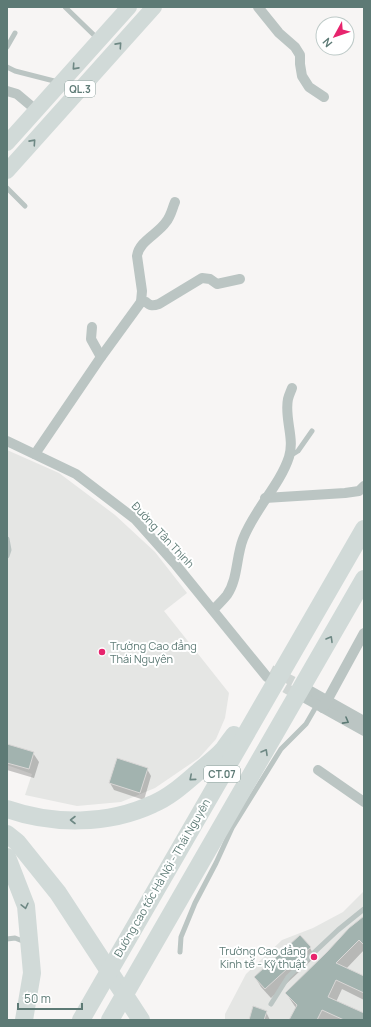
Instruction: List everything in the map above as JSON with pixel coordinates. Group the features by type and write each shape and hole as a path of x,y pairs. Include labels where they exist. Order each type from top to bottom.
{"highway":[{"name":"QL.3","path":"7,143 129,7"},
{"name":"QL.3","path":"7,172 154,7"},
{"path":"7,809 37,817 59,820 109,818 152,805 166,798 184,785 223,751 247,716 303,619 364,528"},
{"name":"Đường cao tốc Hà Nội - Thái Nguyên","path":"81,1020 364,528"},
{"name":"CT.07","path":"110,1020 364,579"},
{"path":"7,834 16,842 58,893 140,1018"},
{"path":"7,857 12,885 26,906 30,944 32,973 24,1020"},
{"path":"119,1020 151,965 203,858"}],"street":[{"path":"258,7 279,33 300,55 302,76 308,87 324,97"},
{"path":"7,91 17,94 36,110"},
{"path":"34,454 141,302 142,291 137,256 138,251 154,233 165,224 170,216 175,202"},
{"path":"141,302 146,302 154,306 202,278 210,279 218,284 240,279"},
{"path":"92,328 91,339 101,357"},
{"path":"212,610 228,594 234,580 242,540 250,522 280,476 289,456 290,443 287,411 288,398 292,388"},
{"name":"Đường Tân Thịnh","path":"7,441 76,474 135,520 176,565 256,664 269,674"},
{"path":"265,498 345,493 359,491 364,486"},
{"path":"322,704 364,633"},
{"path":"305,693 364,731"},
{"path":"322,704 364,721"},
{"path":"318,770 364,802"}],"lane":[{"path":"66,7 99,40"},
{"path":"7,47 15,33"},
{"path":"7,67 15,71 61,82"},
{"path":"7,188 25,206"},
{"path":"289,456 298,451 312,431"},
{"path":"7,539 9,550 7,556"},
{"path":"180,952 181,937 195,903 232,828 282,749 306,724 322,704"},
{"path":"271,1004 288,977 338,930 364,909"},
{"path":"7,939 18,939 30,944"}],"shaded area":[{"name":"Trường Cao đẳng Thái Nguyên","path":"7,450 59,473 115,515 155,552 187,593 164,611 229,693 225,718 216,739 199,758 155,788 121,802 77,806 25,795 32,774 7,765"},
{"name":"Trường Cao đẳng Kinh tế - Kỹ thuật","path":"364,891 364,1020 225,1020 225,1014 246,974 282,940 313,928 343,912"}],"building":[{"path":"7,744 34,752 29,769 7,763"},
{"path":"117,758 148,768 140,793 109,783"},
{"path":"364,916 364,945 359,940 336,963 364,976 364,993 336,980 328,997 364,1013 364,1020 344,1020 322,1010 317,1020 289,1020 297,1005 285,993 349,928"},
{"path":"300,935 311,947 265,989 254,977"},
{"path":"253,1006 267,1011 264,1020 249,1020"}],"tunnel":[{"path":"271,670 306,688"},
{"path":"272,680 301,697"}],"place":[{"name":"Trường Cao đẳng Thái Nguyên","path":"102,652"},
{"name":"Trường Cao đẳng Kinh tế - Kỹ thuật","path":"314,957"}]}
